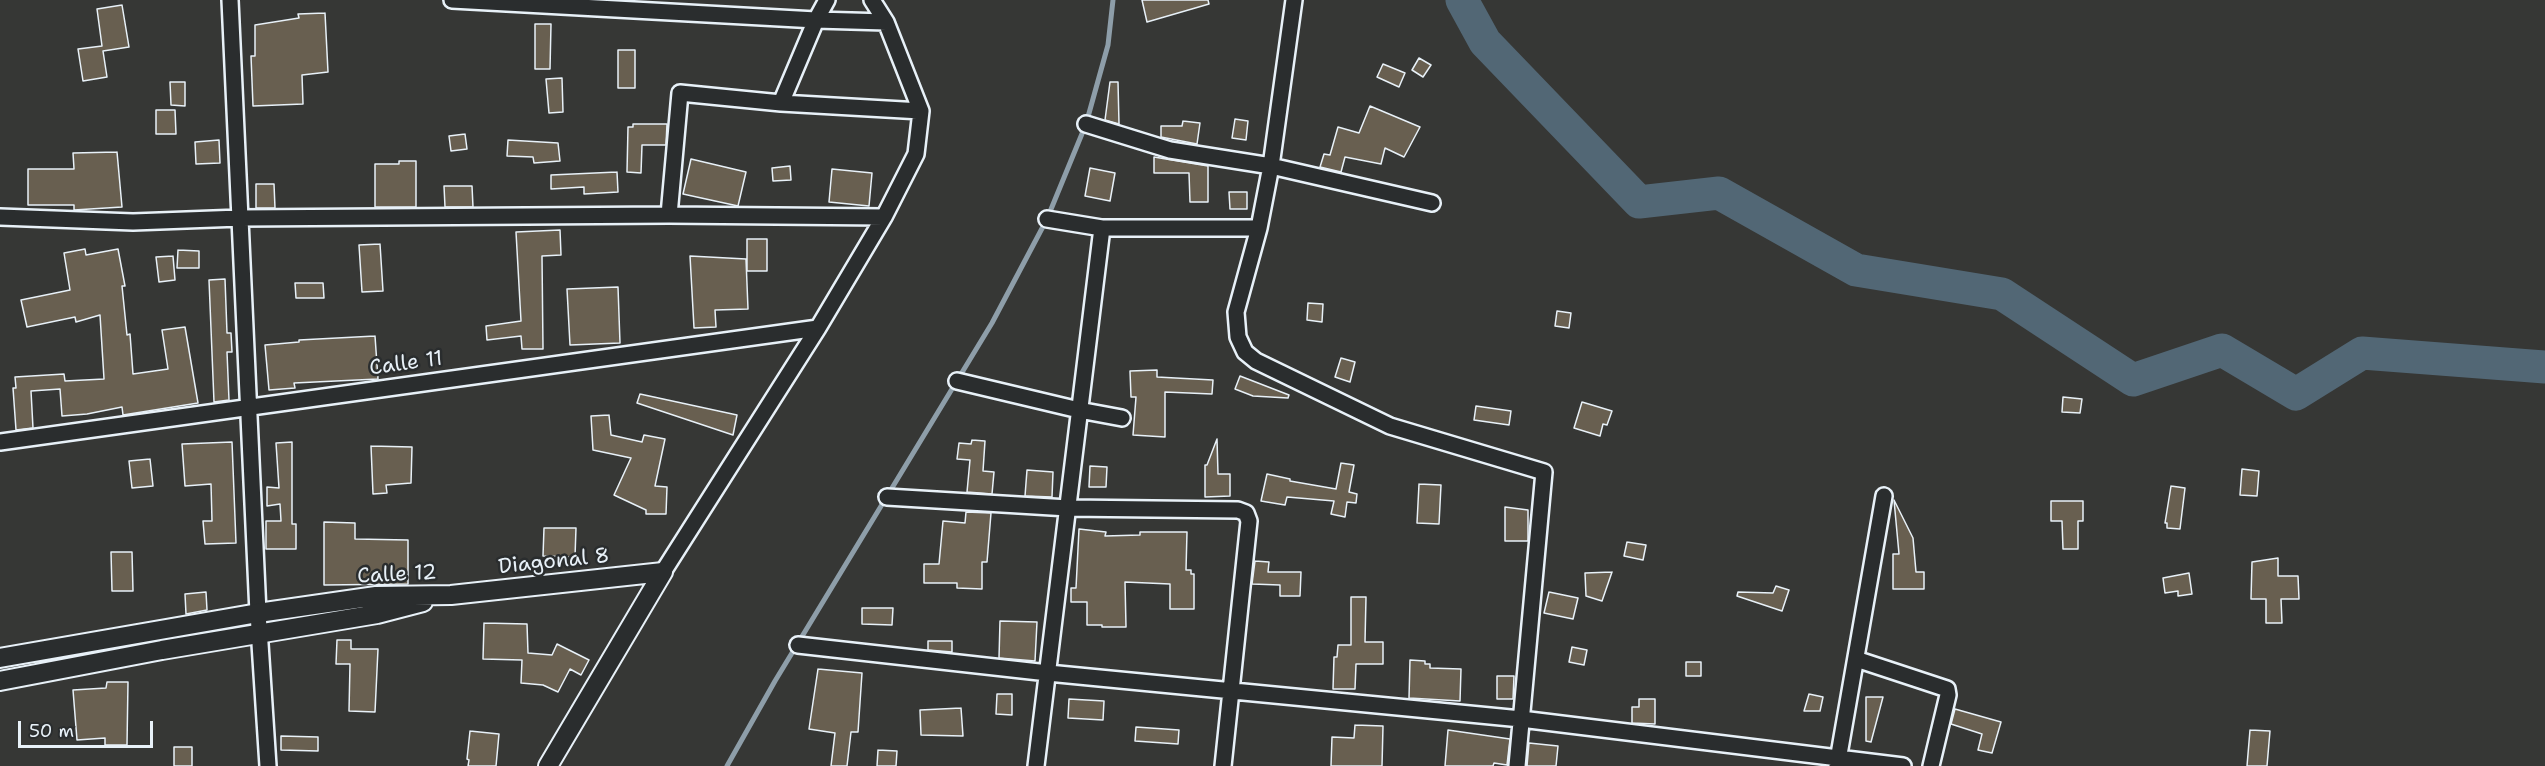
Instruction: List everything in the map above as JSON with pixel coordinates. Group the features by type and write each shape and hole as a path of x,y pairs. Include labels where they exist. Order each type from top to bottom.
{"street":[{"path":"230,0 258,613 268,766"},
{"path":"452,0 886,22"},
{"path":"782,103 816,20 827,0"},
{"path":"548,766 663,572 818,328 884,217 916,154 921,111 886,22 872,0"},
{"path":"1294,0 1271,166 1259,228 1236,312 1238,337 1245,352 1256,361 1390,426 1544,472 1517,766"},
{"path":"669,215 680,93 782,103 921,111"},
{"path":"1086,124 1170,150 1271,166 1432,203"},
{"path":"0,217 133,222 240,218 669,215 884,217"},
{"path":"1047,219 1102,228 1259,228"},
{"path":"1036,766 1102,228"},
{"name":"Calle 11","path":"0,442 818,328"},
{"path":"957,381 1122,418"},
{"path":"1838,762 1884,496"},
{"path":"887,497 1068,508 1238,510 1246,513 1249,521 1223,766"},
{"name":"Diagonal 8","path":"451,596 663,572"},
{"name":"Calle 12","path":"0,658 258,613 376,596 451,596"},
{"name":"Calle 12","path":"0,681 377,614 451,596"},
{"path":"798,645 1230,692 1521,719 1838,762 1904,766"},
{"path":"1856,659 1947,689 1931,766"}],"building":[{"path":"1142,0 1208,0 1209,4 1147,22"},
{"path":"122,5 129,47 103,51 107,77 83,81 78,49 102,46 97,9"},
{"path":"325,13 328,72 302,75 303,104 253,106 251,56 255,56 255,25 299,18 298,14"},
{"path":"535,24 551,24 550,69 535,69"},
{"path":"618,50 635,50 635,88 618,88"},
{"path":"1419,58 1431,65 1423,77 1412,70"},
{"path":"1383,64 1405,73 1399,87 1377,77"},
{"path":"562,78 563,112 549,113 546,79"},
{"path":"170,82 185,82 185,106 171,105"},
{"path":"1110,82 1118,82 1119,124 1105,120"},
{"path":"1370,106 1420,127 1404,157 1385,148 1381,164 1345,157 1341,172 1320,167 1324,154 1330,155 1338,127 1359,133"},
{"path":"156,110 175,110 176,134 156,134"},
{"path":"1235,119 1248,121 1246,140 1232,138"},
{"path":"1183,121 1200,123 1197,144 1161,137 1161,126 1182,126"},
{"path":"633,124 667,124 666,145 642,145 641,173 627,172 628,127 633,127"},
{"path":"465,134 467,149 451,151 449,136"},
{"path":"219,140 220,163 196,164 195,142"},
{"path":"508,140 558,143 560,161 534,163 533,157 507,156"},
{"path":"117,152 122,207 74,210 74,205 28,205 28,169 74,169 73,153"},
{"path":"1154,157 1208,166 1208,202 1190,202 1189,173 1154,173"},
{"path":"691,159 746,172 738,206 683,194"},
{"path":"399,161 416,161 416,207 375,207 375,164 399,164"},
{"path":"790,166 791,180 773,181 772,168"},
{"path":"1090,168 1115,173 1110,201 1085,196"},
{"path":"832,169 872,173 869,206 829,202"},
{"path":"617,172 618,192 584,194 584,187 551,189 551,175"},
{"path":"256,184 274,184 275,208 256,208"},
{"path":"444,186 472,186 473,207 445,207"},
{"path":"1229,192 1247,192 1247,209 1230,209"},
{"path":"560,230 561,255 542,256 543,349 522,349 521,336 487,340 486,326 521,321 516,232"},
{"path":"747,239 767,239 767,271 747,271"},
{"path":"380,244 383,291 362,292 359,245"},
{"path":"85,249 86,255 118,249 125,286 122,286 127,335 130,334 133,374 168,369 162,330 185,327 198,403 123,415 122,407 62,416 60,389 31,391 33,428 16,430 13,388 16,388 15,377 64,374 65,381 104,379 100,315 76,322 75,317 27,327 21,300 70,290 64,253"},
{"path":"178,250 199,251 199,268 177,268"},
{"path":"173,256 175,280 159,282 156,257"},
{"path":"690,256 746,259 748,309 715,310 716,327 694,328"},
{"path":"225,279 227,333 231,333 232,352 227,352 229,400 214,402 209,280"},
{"path":"295,283 323,283 324,298 296,298"},
{"path":"618,287 620,343 570,345 567,289"},
{"path":"1308,303 1323,304 1322,322 1307,320"},
{"path":"1557,311 1571,313 1569,328 1555,326"},
{"path":"375,336 378,379 294,383 295,388 269,390 265,345 299,342 299,340"},
{"path":"1341,358 1355,362 1350,382 1335,377"},
{"path":"1157,370 1157,377 1213,380 1212,394 1165,392 1165,437 1133,435 1136,397 1131,397 1130,371"},
{"path":"1240,376 1289,395 1288,398 1253,396 1235,389"},
{"path":"640,394 737,415 733,435 637,403"},
{"path":"2063,397 2082,399 2080,413 2062,412"},
{"path":"1582,402 1612,411 1607,425 1603,424 1600,436 1574,428"},
{"path":"1476,406 1511,411 1509,425 1474,420"},
{"path":"609,415 611,435 642,442 644,435 665,439 655,486 667,487 666,514 646,514 646,510 614,495 631,458 593,450 591,416"},
{"path":"1217,439 1218,474 1230,474 1230,496 1205,497 1205,465 1207,465"},
{"path":"972,440 985,441 983,471 994,472 992,494 967,492 970,460 957,459 959,443 971,444"},
{"path":"232,442 236,543 205,544 203,521 212,521 211,484 185,486 182,444"},
{"path":"292,442 292,524 296,524 296,549 266,549 266,521 281,521 280,504 267,506 267,487 279,488 276,443"},
{"path":"371,446 412,447 411,483 386,485 387,493 373,494"},
{"path":"150,459 153,486 132,488 129,461"},
{"path":"1341,463 1354,465 1349,492 1357,494 1356,503 1347,502 1345,517 1331,514 1334,501 1287,497 1285,505 1261,501 1267,474 1290,479 1290,481 1336,489"},
{"path":"1090,466 1107,467 1106,487 1089,487"},
{"path":"2242,469 2259,471 2257,496 2240,495"},
{"path":"1027,470 1053,472 1052,497 1025,496"},
{"path":"1419,484 1441,485 1439,524 1417,523"},
{"path":"2171,486 2185,488 2180,529 2167,528 2167,523 2165,523"},
{"path":"1894,500 1913,538 1916,572 1924,572 1924,589 1893,589 1893,554 1899,554"},
{"path":"2051,501 2083,501 2083,521 2078,521 2078,549 2063,549 2062,521 2051,521"},
{"path":"1505,507 1528,510 1528,541 1505,541"},
{"path":"966,512 991,513 987,562 982,562 982,589 957,588 957,583 924,583 924,564 939,564 943,521 965,523"},
{"path":"324,522 355,523 355,539 408,540 408,584 324,585"},
{"path":"544,528 576,528 575,557 543,556"},
{"path":"1079,529 1106,532 1105,536 1140,535 1140,532 1187,532 1186,570 1191,570 1191,574 1194,574 1194,609 1170,609 1170,584 1125,582 1126,627 1087,625 1087,602 1071,602 1071,588 1076,588"},
{"path":"1627,542 1646,545 1643,560 1624,556"},
{"path":"111,552 132,552 133,591 112,591"},
{"path":"2278,558 2278,576 2298,576 2299,599 2281,599 2282,623 2266,623 2266,599 2251,599 2252,562"},
{"path":"1255,561 1269,562 1268,572 1301,572 1300,596 1280,596 1280,585 1252,584"},
{"path":"1612,572 1602,601 1586,596 1585,573"},
{"path":"2189,573 2192,594 2178,596 2178,591 2165,593 2163,578"},
{"path":"1776,586 1789,590 1782,611 1737,596 1738,592 1773,593"},
{"path":"206,592 207,610 186,614 185,594"},
{"path":"1549,592 1578,598 1573,619 1544,613"},
{"path":"1351,597 1366,597 1365,642 1383,642 1383,664 1356,664 1355,689 1333,689 1334,657 1337,657 1338,645 1351,645"},
{"path":"862,608 893,608 892,625 862,624"},
{"path":"1000,621 1037,622 1035,661 999,658"},
{"path":"484,623 527,624 528,653 552,655 557,644 589,660 581,675 570,669 558,692 543,685 521,683 522,660 483,659"},
{"path":"337,640 351,640 351,649 378,649 375,712 349,711 350,664 336,664"},
{"path":"928,641 952,641 952,652 928,650"},
{"path":"1572,647 1587,650 1584,665 1569,662"},
{"path":"1410,660 1425,661 1425,664 1430,664 1430,668 1461,669 1460,701 1409,698"},
{"path":"1686,662 1701,662 1701,676 1686,676"},
{"path":"818,669 862,673 858,732 851,732 847,766 831,766 835,733 809,729"},
{"path":"1497,676 1514,676 1513,699 1497,699"},
{"path":"107,682 128,682 127,745 105,745 105,738 77,740 73,690 106,688"},
{"path":"997,694 1012,694 1012,715 996,714"},
{"path":"1809,694 1823,697 1820,711 1804,711"},
{"path":"1866,697 1883,697 1871,742 1866,741"},
{"path":"1069,699 1104,701 1103,720 1068,718"},
{"path":"1639,699 1655,699 1655,724 1632,723 1632,707 1639,707"},
{"path":"961,708 963,736 921,735 920,710"},
{"path":"1955,709 2001,722 1992,753 1978,750 1982,734 1951,724"},
{"path":"1355,725 1383,726 1382,766 1331,766 1332,737 1354,738"},
{"path":"1136,727 1179,730 1178,744 1135,741"},
{"path":"1448,730 1510,739 1507,765 1494,763 1493,766 1445,766"},
{"path":"2250,730 2270,731 2267,766 2247,766"},
{"path":"470,731 499,734 496,766 468,766"},
{"path":"281,736 318,737 318,751 281,750"},
{"path":"1529,743 1558,746 1556,766 1527,766"},
{"path":"174,747 192,747 192,766 174,766"},
{"path":"878,750 897,751 896,766 877,766"}],"waterway":[{"path":"727,766 775,681 992,323 1047,219 1086,124 1108,45 1113,0"},
{"path":"1462,0 1485,42 1639,202 1719,193 1856,270 2002,294 2133,380 2222,350 2296,394 2362,353 2545,367"}]}
